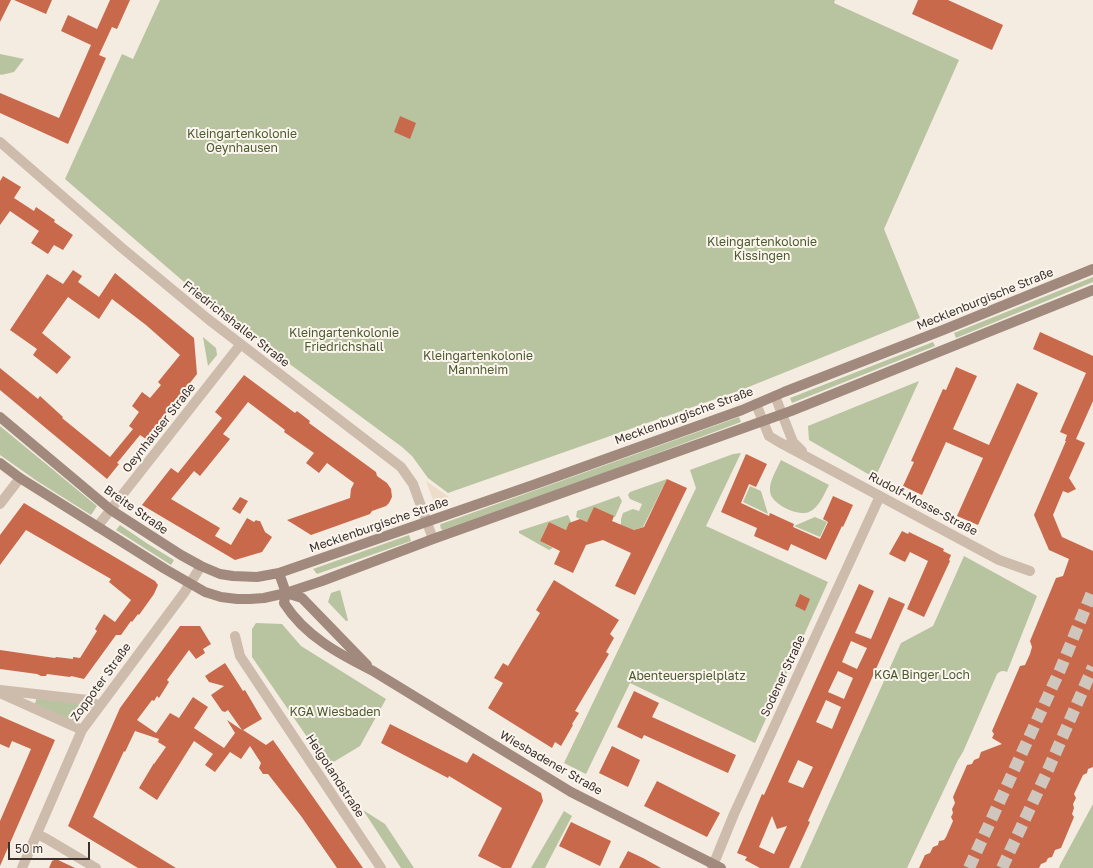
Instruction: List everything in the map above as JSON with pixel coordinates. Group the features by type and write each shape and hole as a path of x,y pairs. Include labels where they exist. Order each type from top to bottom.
{"main road":[{"name":"Mecklenburgische Straße","path":"278,573 717,419 1093,269"},
{"path":"0,463 20,478 97,527 205,592 221,597 257,599 286,593 782,414 1093,290"},
{"name":"Breite Straße","path":"0,416 111,510 154,539 201,566 220,574 233,576 257,577 278,573"},
{"name":"Wiesbadener Straße","path":"278,573 286,593 284,603 292,616 322,642 338,653 373,671 556,783 716,867"},
{"name":"Wiesbadener Straße","path":"286,593 302,598 373,671"}],"street":[{"name":"Friedrichshaller Straße","path":"0,142 122,248 240,345 353,428 401,467 413,484 433,539"},
{"name":"Oeynhauser Straße","path":"97,527 240,345"},
{"name":"Rudolf-Mosse-Straße","path":"775,396 793,442 806,456"},
{"name":"Rudolf-Mosse-Straße","path":"756,404 770,436 1000,560 1030,571"},
{"path":"0,504 20,478"},
{"name":"Sodener Straße","path":"716,867 734,814 880,496"},
{"name":"Zoppoter Straße","path":"22,868 82,730 98,706 190,584 201,566"},
{"name":"Helgolandstraße","path":"235,636 240,656 380,868"},
{"path":"0,692 88,700 98,706"},
{"path":"0,692 82,730"},
{"path":"38,834 96,868"}],"green space":[{"path":"160,0 835,0 834,3 959,60 884,229 920,318 741,390 448,493 428,478 412,456 402,447 287,362 191,288 65,179 122,54 133,59"},
{"path":"0,54 24,59 14,72 1,75"},
{"path":"1093,277 1093,282 956,338 954,333"},
{"path":"203,337 216,348 217,355 208,366"},
{"path":"933,342 935,346 792,403 790,398"},
{"path":"919,381 875,478 809,440 808,426"},
{"path":"739,417 741,422 604,473 443,530 441,529 441,524"},
{"path":"0,426 97,506 91,515 37,481 0,455"},
{"name":"Abenteuerspielplatz","path":"741,453 706,526 828,582 755,743 630,683 586,774 564,763 696,488 690,470 733,454"},
{"path":"781,460 829,485 821,500 813,510 804,513 792,511 780,505 771,496 771,483"},
{"path":"667,479 643,527 634,530 621,525 623,513 633,509 639,511 642,504 630,499 628,495 630,492"},
{"path":"750,486 761,491 768,514 743,502"},
{"path":"619,496 622,501 615,517 595,508 587,522 576,517 577,511"},
{"path":"568,515 571,522 566,530 549,522 540,541 553,548 549,550 519,533 519,531"},
{"path":"815,517 827,522 820,537 794,526"},
{"path":"120,525 174,560 171,565 116,530"},
{"path":"409,535 411,541 317,574 313,569"},
{"name":"KGA Binger Loch","path":"964,556 1037,596 1007,672 1002,671 997,674 963,752 907,868 800,868 901,643 933,626"},
{"path":"340,590 347,621 328,602 331,593"},
{"name":"KGA Wiesbaden","path":"256,623 282,624 301,646 386,699 360,746 327,766 252,657 252,629"},
{"path":"37,697 82,703 72,723 34,706"},
{"path":"1093,804 1093,868 1059,868 1060,865"},
{"path":"363,810 385,824 414,868 401,868"},
{"path":"564,811 572,816 545,868 531,868"}],"shaded area":[{"path":"426,481 449,497 434,502"}],"building":[{"path":"0,0 11,0 0,22"},
{"path":"14,0 52,0 46,14"},
{"path":"110,0 130,0 117,29 112,27 99,55 106,58 68,144 0,113 0,93 59,118 91,45 61,31 68,15 97,29"},
{"path":"918,0 948,0 1003,25 992,50 912,14"},
{"path":"400,116 416,123 410,139 394,132"},
{"path":"3,176 21,187 14,198 34,211 36,207 73,235 63,250 54,245 48,254 31,243 39,231 10,211 0,225 0,181"},
{"path":"73,270 82,276 78,282 99,297 115,273 194,338 197,374 146,439 140,435 117,463 119,464 107,479 0,390 0,368 38,399 40,396 63,417 62,418 110,457 133,429 129,426 139,412 132,406 142,392 150,398 161,385 158,382 180,355 146,325 112,299 99,319 68,297 42,333 71,357 57,374 33,355 37,349 10,330 47,274 63,284"},
{"path":"1040,332 1093,356 1093,401 1076,439 1085,443 1069,478 1076,489 1068,493 1063,491 1053,515 1062,537 1093,551 1093,767 1088,769 1087,773 1083,775 1074,794 1076,798 1073,804 1074,808 1072,814 1074,817 1061,848 1055,850 1052,857 1048,858 1039,868 919,868 925,855 930,853 933,847 938,845 939,841 944,840 946,837 953,821 951,817 953,813 952,809 955,803 953,797 967,765 972,764 974,760 979,758 981,752 1002,744 992,738 994,734 992,731 1020,666 1025,665 1030,654 1032,647 1030,641 1056,578 1063,576 1069,559 1049,550 1034,515 1066,441 1067,435 1060,432 1086,373 1033,349"},
{"path":"956,367 977,376 953,429 989,445 1017,383 1038,393 978,525 957,516 983,458 946,442 922,495 903,486 914,462 911,461 943,389 946,390"},
{"path":"244,375 295,413 297,411 310,421 309,423 376,472 377,476 387,483 391,489 392,497 389,503 386,506 372,511 370,514 311,535 287,520 350,498 351,489 354,483 327,463 319,473 306,463 314,453 284,432 285,430 248,402 223,434 230,439 200,476 194,471 171,499 220,528 215,536 231,545 247,518 254,522 256,520 260,521 265,532 272,537 262,552 235,560 142,505 171,468 178,473 222,418 215,412"},
{"path":"746,454 767,464 756,487 749,484 741,503 769,516 770,513 794,524 793,527 820,539 828,522 823,519 833,496 853,505 826,560 791,544 788,551 754,536 757,528 721,512"},
{"path":"667,479 687,488 635,595 615,586 631,553 603,540 586,545 573,573 554,564 560,551 540,541 549,522 566,530 569,523 580,519 587,522 594,507 614,516 612,521 634,530 644,527"},
{"path":"240,497 248,501 240,514 232,509"},
{"path":"24,503 155,581 158,585 154,594 139,615 138,614 132,622 131,621 121,635 116,635 84,679 71,676 47,674 46,676 41,676 37,674 0,669 0,650 55,658 80,658 97,631 95,629 104,614 115,622 131,600 109,582 111,579 26,530 0,565 0,535"},
{"path":"902,531 908,534 909,532 944,549 943,551 951,555 950,561 924,617 907,609 928,561 910,552 905,562 889,554"},
{"path":"554,580 619,620 610,634 614,638 606,652 609,654 575,711 579,713 572,724 573,725 561,746 555,742 552,748 488,708 503,683 494,678 503,663 508,666 540,613 536,610"},
{"path":"859,584 874,591 855,633 871,639 889,597 905,604 808,821 810,822 789,868 760,868 745,860 747,857 737,853 762,794 764,795","holes":["851,641 867,648 857,669 842,662","838,671 853,678 844,699 828,692","826,700 841,707 832,729 816,722","798,760 813,767 803,788 788,782","772,816 777,829 787,826 774,854 759,847"]},
{"path":"800,594 810,599 805,611 795,606"},
{"path":"180,626 200,626 211,644 203,649 205,653 196,659 189,650 167,680 169,682 159,698 157,696 154,701 152,700 137,720 156,733 170,713 179,718 193,697 208,707 194,728 224,748 235,733 227,720 242,730 228,710 225,712 222,711 211,695 224,686 209,682 205,676 225,663 243,691 245,690 262,719 243,730 266,745 273,740 363,868 337,868 301,816 268,774 263,774 259,768 261,763 250,746 241,759 230,752 215,772 205,765 213,754 194,741 157,800 139,788 154,763 166,747 158,742 159,739 135,731 93,817 176,868 138,868 68,826 120,708"},
{"path":"634,691 659,703 652,717 736,755 728,773 644,735 642,739 617,727"},
{"path":"0,716 55,740 0,866 0,821 31,749 12,741 9,748 0,744"},
{"path":"390,724 467,763 473,753 541,793 543,801 511,868 502,868 478,856 502,808 449,776 448,778 381,743"},
{"path":"612,746 640,760 628,787 599,773"},
{"path":"657,781 720,813 707,837 644,806"},
{"path":"571,822 611,841 600,866 559,846"},
{"path":"628,851 643,858 661,868 619,868"},
{"path":"56,859 75,868 49,868 52,861"}],"tunnel":[{"path":"969,868 1060,670 1093,590"},
{"path":"1002,868 1048,770 1093,667"}],"park label":[{"name":"Kleingartenkolonie Oeynhausen","path":"242,141"},
{"name":"Kleingartenkolonie Kissingen","path":"762,249"},
{"name":"Kleingartenkolonie Friedrichshall","path":"344,340"},
{"name":"Kleingartenkolonie Mannheim","path":"478,363"}]}
